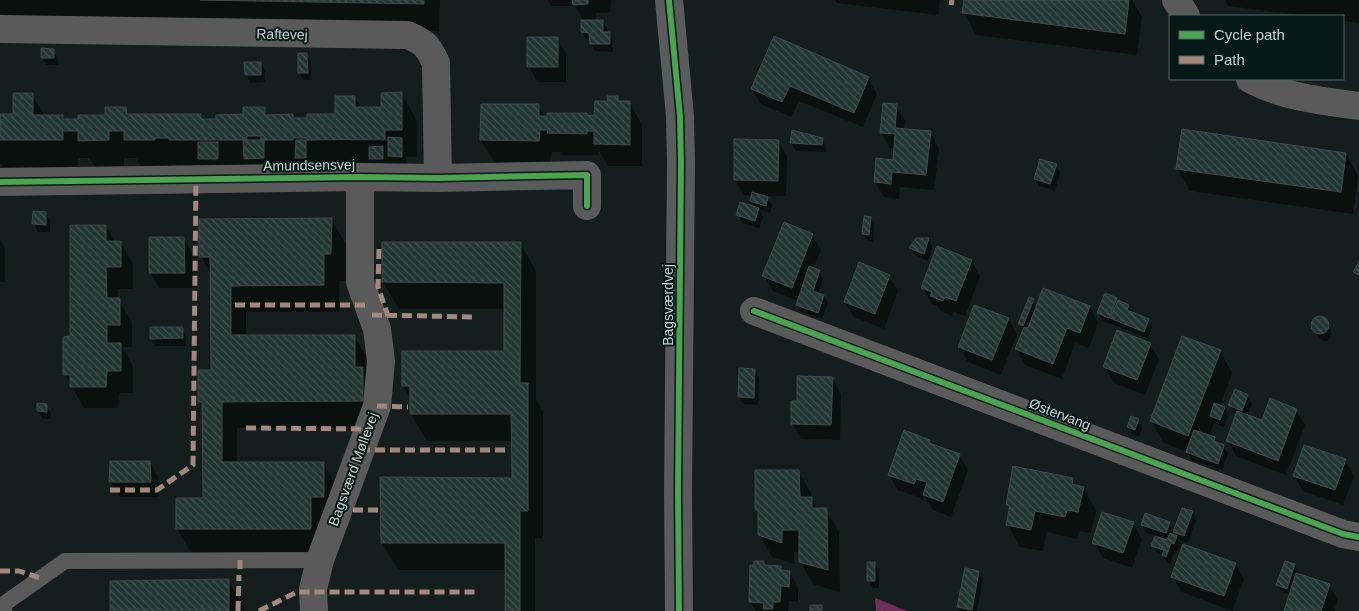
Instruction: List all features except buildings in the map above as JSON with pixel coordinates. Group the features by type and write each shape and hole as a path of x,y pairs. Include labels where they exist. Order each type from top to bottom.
{"main road":[{"name":"Bagsværdvej","path":"669,0 680,116 681,164 679,611"}],"street":[{"path":"1176,0 1185,15"},
{"name":"Raftevej","path":"0,30 407,35 420,40 430,50 436,63 438,178"},
{"path":"1253,80 1300,98 1359,106"},
{"name":"Amundsensvej","path":"0,182 587,175 587,206"},
{"name":"Bagsværd Møllevej","path":"314,611 314,589 320,560 377,406 381,361 377,329 360,282 360,177"},
{"name":"Østervang","path":"754,311 1342,534 1359,537"}],"lane":[{"path":"4,611 4,604 65,560 320,560"}],"green space":[{"path":"875,598 907,611 876,611"}],"marked path":[{"path":"951,5 952,0"},
{"path":"110,490 157,490 193,465 196,179"},
{"path":"379,249 378,287 388,316"},
{"path":"235,305 368,305"},
{"path":"372,315 476,317"},
{"path":"377,406 408,407"},
{"path":"246,428 368,429"},
{"path":"360,450 506,450"},
{"path":"338,510 378,510"},
{"path":"240,560 240,569"},
{"path":"0,571 19,571 40,578"},
{"path":"238,611 239,575"},
{"path":"259,611 297,592 475,592"}],"cycle path":[{"path":"669,0 680,116 681,164 678,491 679,611"},
{"path":"0,182 587,175 587,206"},
{"path":"754,311 1343,534 1359,537"}]}
